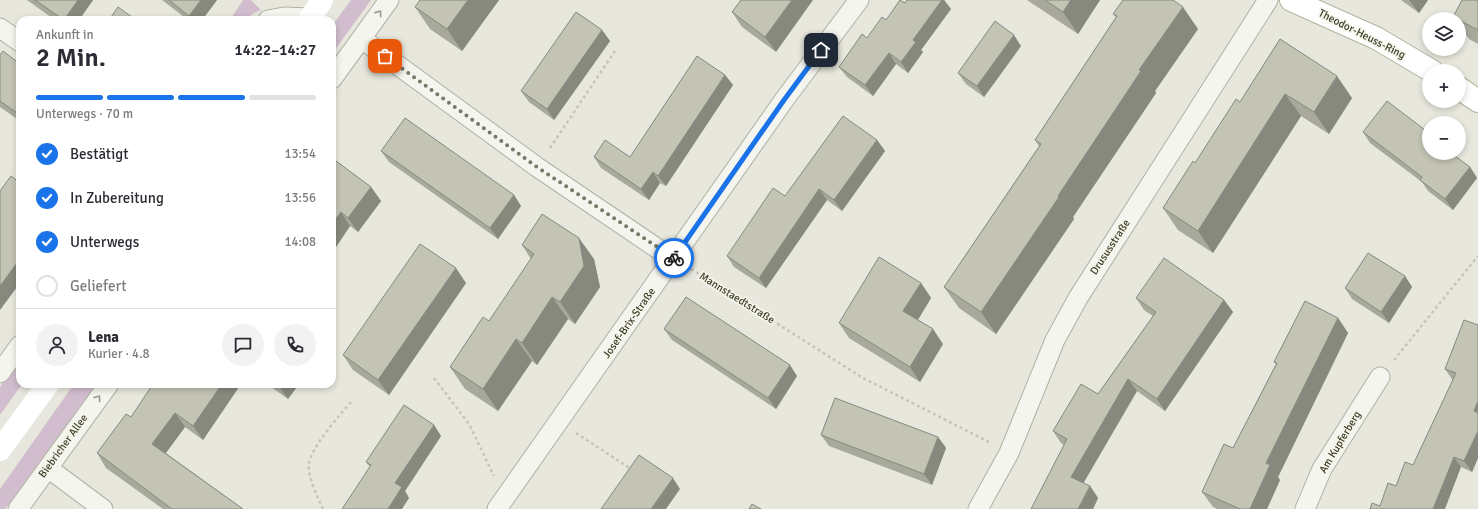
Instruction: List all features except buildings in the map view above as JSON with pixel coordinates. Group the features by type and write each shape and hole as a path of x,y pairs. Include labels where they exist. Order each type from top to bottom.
{"main road":[{"path":"312,16 322,0"},
{"name":"Theodor-Heuss-Ring","path":"1292,0 1376,38 1422,65"},
{"path":"1466,93 1478,101"},
{"path":"0,450 45,388"}],"street":[{"path":"336,74 389,0"},
{"name":"Josef-Brix-Straße","path":"501,504 784,100 859,0"},
{"name":"Drususstraße","path":"978,509 1009,453 1055,340 1078,298 1268,0"},
{"path":"0,28 16,39"},
{"path":"362,39 537,167 673,259"},
{"path":"0,373 16,351"},
{"name":"Am Kupferberg","path":"1305,509 1322,469 1380,377"},
{"name":"Biebricher Allee","path":"18,509 106,388"},
{"path":"48,468 103,509"}],"path":[{"path":"537,167 615,51"},
{"path":"1380,377 1478,256"},
{"name":"Mannstaedtstraße","path":"673,259 707,278 863,378 1009,453"},
{"path":"434,378 470,424 501,504"},
{"path":"323,509 313,486 309,464 320,440 350,402"},
{"path":"559,422 631,469 627,476"}],"shaded area":[{"path":"243,0 251,0 261,10 250,16 233,16"},
{"path":"351,0 371,0 336,48 336,21"},
{"path":"16,365 16,388 19,388 0,415 0,387"},
{"path":"71,388 93,388 5,509 0,509 0,489"}],"way so far":[{"path":"385,56 537,167 673,259 674,258"}],"route":[{"path":"674,258 784,100 821,50"}]}
